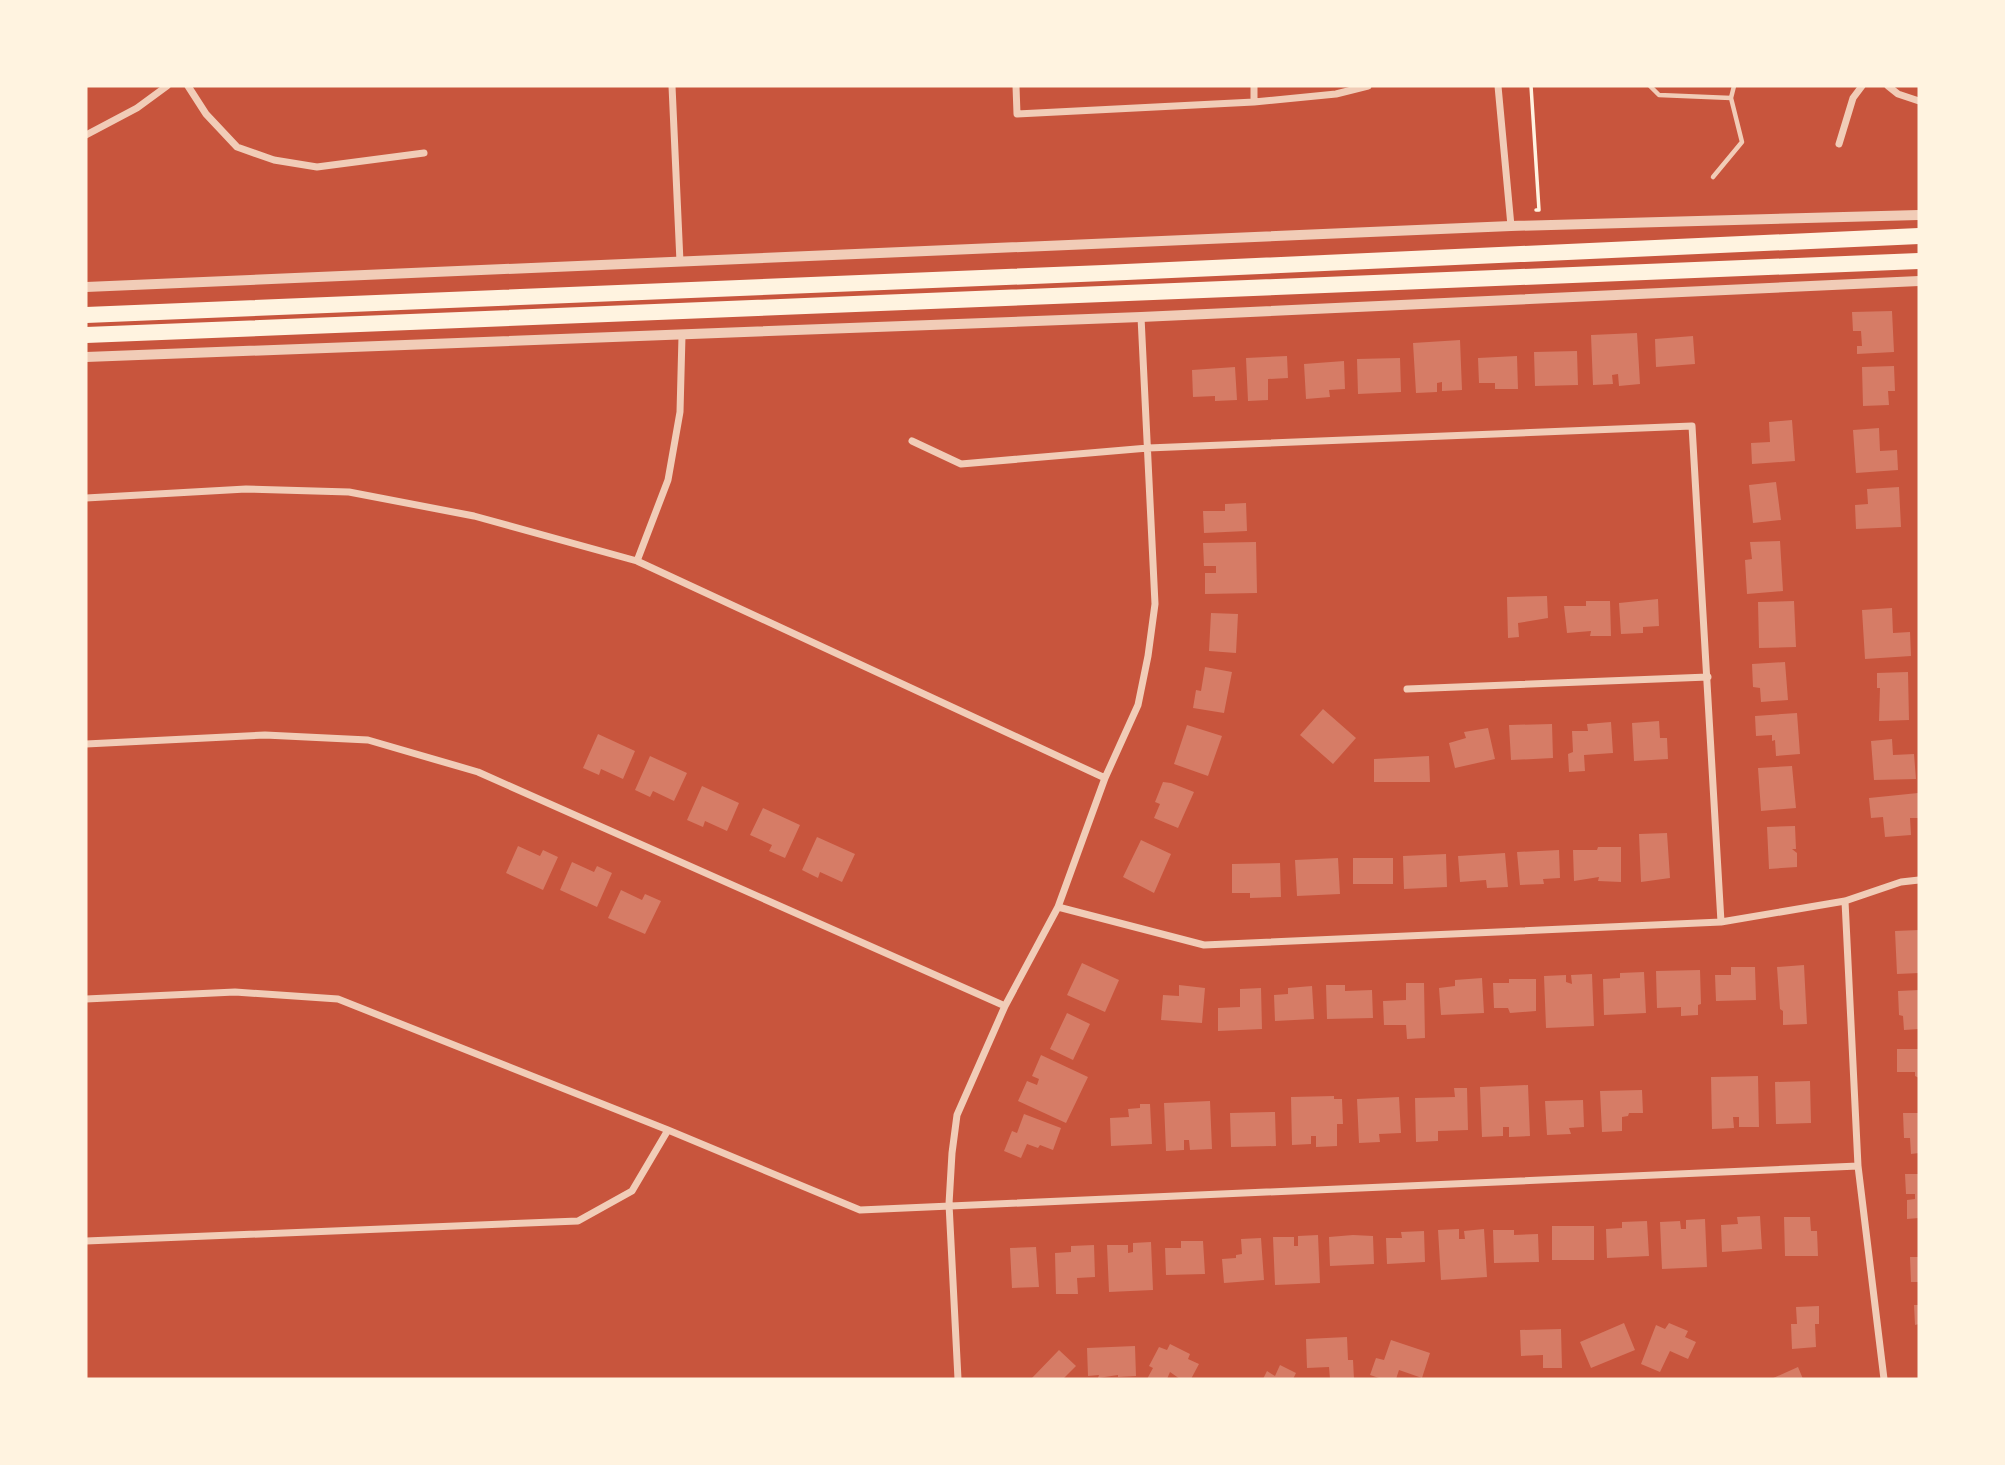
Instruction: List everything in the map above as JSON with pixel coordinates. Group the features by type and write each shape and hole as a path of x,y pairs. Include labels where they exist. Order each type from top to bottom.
{"highway":[{"path":"86,315 1118,273 1919,236"},
{"path":"86,335 1919,261"},
{"path":"1807,266 1919,266"}],"street":[{"path":"86,135 137,108 167,86"},
{"path":"188,86 206,114 237,147 274,160 317,167 424,153"},
{"path":"672,86 680,262"},
{"path":"1016,86 1017,114 1254,102 1336,94 1368,86"},
{"path":"1254,86 1254,102"},
{"path":"1499,86 1511,226"},
{"path":"1839,144 1853,98 1862,86"},
{"path":"1888,86 1898,94 1919,101"},
{"path":"86,287 1511,226 1919,215"},
{"path":"86,357 1141,317 1919,281"},
{"path":"958,1379 949,1204 957,1115 1005,1006 1058,907 1105,778 1138,705 1148,656 1155,604 1141,317"},
{"path":"637,561 668,480 680,412 682,336"},
{"path":"912,441 961,464 1148,448 1692,426 1721,922"},
{"path":"86,498 246,489 349,492 474,516 637,561 1105,778"},
{"path":"1407,688 1708,677"},
{"path":"86,744 265,735 368,740 478,772 1005,1006"},
{"path":"1058,907 1204,945 1721,922 1845,901 1901,882 1919,880"},
{"path":"1845,901 1858,1166 1884,1379"},
{"path":"86,999 235,992 338,999 668,1130 860,1210 1858,1166"},
{"path":"86,1241 578,1221 632,1191 668,1130"}],"lane":[{"path":"1650,86 1659,95 1731,98"},
{"path":"1713,177 1742,142 1731,98 1734,86"}],"path":[{"path":"1509,211 1539,210 1531,86"}],"building":[{"path":"1892,311 1894,352 1857,354 1857,346 1862,346 1861,331 1853,331 1852,312"},
{"path":"1637,333 1640,384 1619,386 1618,374 1612,375 1613,384 1593,385 1591,335"},
{"path":"1693,336 1695,364 1656,367 1655,339"},
{"path":"1460,340 1462,390 1442,391 1442,382 1437,383 1437,392 1416,393 1413,343"},
{"path":"1577,351 1578,385 1535,386 1534,352"},
{"path":"1287,356 1288,378 1268,379 1268,400 1248,401 1246,358"},
{"path":"1517,356 1518,389 1495,389 1495,383 1479,383 1478,358"},
{"path":"1400,358 1401,392 1358,394 1357,359"},
{"path":"1344,361 1345,389 1329,390 1330,397 1306,399 1304,364"},
{"path":"1894,366 1895,391 1888,391 1889,405 1863,406 1862,367"},
{"path":"1235,367 1237,400 1215,401 1215,396 1193,397 1192,370"},
{"path":"1792,420 1795,461 1752,464 1751,443 1770,442 1769,422"},
{"path":"1879,428 1880,451 1897,450 1898,470 1856,473 1853,430"},
{"path":"1776,482 1781,520 1753,523 1749,485"},
{"path":"1899,487 1901,527 1856,529 1855,505 1868,504 1867,489"},
{"path":"1246,503 1247,531 1204,533 1203,511 1225,511 1225,504"},
{"path":"1780,541 1783,591 1747,594 1745,560 1752,559 1750,542"},
{"path":"1256,542 1257,593 1205,594 1205,573 1216,573 1216,566 1204,566 1203,543"},
{"path":"1547,596 1548,618 1518,623 1519,637 1508,638 1507,597"},
{"path":"1658,599 1659,626 1643,627 1643,633 1621,634 1619,603"},
{"path":"1586,601 1610,601 1611,636 1590,636 1591,631 1567,633 1564,606 1586,606"},
{"path":"1794,601 1796,647 1759,648 1758,602"},
{"path":"1892,608 1893,633 1910,632 1911,656 1865,659 1862,610"},
{"path":"1211,613 1238,614 1236,653 1209,651"},
{"path":"1785,662 1788,700 1761,702 1760,688 1753,687 1752,664"},
{"path":"1205,667 1232,672 1224,713 1193,708 1196,690 1201,691"},
{"path":"1908,672 1909,720 1879,721 1880,688 1877,688 1877,673"},
{"path":"1323,709 1356,738 1333,764 1300,735"},
{"path":"1797,713 1800,754 1776,756 1772,735 1756,736 1755,716"},
{"path":"1659,721 1660,738 1667,738 1668,759 1634,761 1632,723"},
{"path":"1611,722 1613,753 1584,755 1585,771 1569,772 1568,754 1573,752 1572,731 1588,731 1587,724"},
{"path":"1552,724 1553,758 1511,760 1509,725"},
{"path":"1187,725 1222,736 1208,776 1174,764"},
{"path":"1488,728 1495,759 1455,768 1449,743 1466,738 1464,732"},
{"path":"598,734 635,751 623,779 601,769 599,775 583,768"},
{"path":"1892,739 1893,755 1914,754 1916,779 1874,780 1871,741"},
{"path":"650,756 687,773 674,801 653,791 650,797 635,790"},
{"path":"1429,756 1430,782 1374,782 1374,759"},
{"path":"1792,766 1796,808 1761,811 1758,768"},
{"path":"1163,782 1194,792 1178,828 1154,818 1160,804 1155,802"},
{"path":"702,786 739,803 727,831 705,821 703,827 687,820"},
{"path":"1918,793 1919,818 1910,818 1911,835 1885,837 1883,817 1871,818 1869,798"},
{"path":"763,808 800,825 785,858 769,851 772,845 750,835"},
{"path":"1795,826 1796,849 1792,849 1797,853 1797,867 1769,869 1767,827"},
{"path":"1667,833 1670,878 1641,882 1639,834"},
{"path":"817,837 855,854 842,882 820,872 818,878 802,870"},
{"path":"1141,840 1171,854 1154,893 1123,877"},
{"path":"518,846 540,856 543,850 558,857 543,890 506,873"},
{"path":"1598,847 1621,847 1621,882 1598,881 1599,877 1574,881 1573,850 1597,850"},
{"path":"1559,850 1560,878 1543,879 1544,884 1520,885 1517,852"},
{"path":"1505,853 1508,887 1487,888 1486,880 1460,882 1458,856"},
{"path":"1446,854 1447,887 1404,889 1403,856"},
{"path":"1338,858 1340,894 1297,896 1295,860"},
{"path":"1353,858 1393,858 1393,884 1353,884"},
{"path":"572,862 594,872 597,866 612,873 597,907 560,890"},
{"path":"1280,863 1281,897 1250,898 1250,893 1232,893 1232,864"},
{"path":"621,890 642,900 645,894 661,901 645,934 608,918"},
{"path":"1919,930 1919,973 1897,974 1895,931"},
{"path":"1082,963 1119,980 1105,1012 1067,995"},
{"path":"1804,965 1807,1024 1783,1025 1777,967"},
{"path":"1731,967 1755,967 1756,1000 1716,1001 1715,975 1731,975"},
{"path":"1700,970 1701,1004 1698,1005 1698,1015 1681,1016 1681,1007 1657,1008 1656,971"},
{"path":"1644,972 1646,1013 1604,1015 1603,979 1620,978 1620,973"},
{"path":"1592,974 1594,1026 1546,1028 1544,976 1566,975 1566,982 1572,984 1571,975"},
{"path":"1482,978 1484,1013 1441,1015 1439,988 1455,986 1455,980"},
{"path":"1509,979 1536,979 1536,1011 1510,1013 1508,1008 1494,1008 1493,983 1509,983"},
{"path":"1406,983 1424,983 1425,1038 1407,1039 1406,1025 1384,1025 1383,1001 1406,1000"},
{"path":"1179,985 1205,988 1202,1023 1161,1020 1163,995 1179,996"},
{"path":"1326,985 1345,985 1345,991 1372,990 1373,1018 1327,1019"},
{"path":"1312,986 1314,1019 1275,1021 1274,995 1288,994 1288,988"},
{"path":"1261,988 1262,1029 1218,1031 1218,1008 1240,1007 1240,989"},
{"path":"1919,990 1919,1029 1904,1030 1903,1016 1899,1015 1898,991"},
{"path":"1067,1013 1090,1024 1073,1060 1050,1049"},
{"path":"1897,1049 1919,1049 1919,1078 1915,1076 1915,1072 1897,1072"},
{"path":"1041,1055 1088,1077 1066,1123 1018,1101 1027,1081 1037,1085 1039,1079 1032,1076"},
{"path":"1758,1076 1759,1127 1739,1127 1739,1117 1733,1117 1734,1128 1712,1129 1711,1077"},
{"path":"1810,1081 1811,1123 1776,1124 1775,1082"},
{"path":"1528,1085 1530,1136 1509,1137 1509,1127 1503,1127 1503,1136 1482,1137 1480,1087"},
{"path":"1454,1088 1467,1088 1468,1130 1438,1131 1438,1141 1416,1142 1415,1098 1455,1097"},
{"path":"1642,1090 1643,1113 1629,1113 1628,1116 1622,1117 1622,1131 1602,1132 1600,1091"},
{"path":"1334,1096 1334,1099 1342,1099 1343,1124 1337,1124 1337,1146 1316,1147 1316,1136 1311,1136 1311,1144 1292,1145 1291,1097"},
{"path":"1399,1097 1401,1133 1379,1134 1380,1142 1359,1143 1357,1099"},
{"path":"1583,1100 1584,1127 1569,1128 1571,1134 1547,1135 1545,1101"},
{"path":"1210,1101 1212,1149 1190,1150 1189,1140 1184,1140 1184,1150 1166,1151 1164,1103"},
{"path":"1140,1104 1150,1104 1152,1144 1111,1146 1110,1118 1129,1117 1128,1109 1140,1108"},
{"path":"1275,1112 1276,1146 1231,1147 1230,1113"},
{"path":"1903,1113 1919,1113 1919,1153 1911,1154 1910,1138 1904,1138"},
{"path":"1024,1114 1061,1128 1053,1150 1027,1144 1021,1158 1004,1151 1012,1131 1017,1133"},
{"path":"1905,1174 1919,1174 1919,1218 1907,1219 1907,1200 1915,1199 1915,1194 1906,1194"},
{"path":"1760,1216 1762,1249 1722,1252 1721,1225 1738,1224 1737,1217"},
{"path":"1784,1217 1810,1217 1811,1231 1817,1231 1818,1256 1785,1256"},
{"path":"1705,1219 1707,1267 1662,1269 1660,1222 1680,1221 1681,1229 1686,1229 1686,1220"},
{"path":"1647,1221 1649,1256 1607,1258 1606,1229 1622,1228 1622,1222"},
{"path":"1552,1226 1594,1226 1594,1260 1552,1260"},
{"path":"1459,1229 1459,1239 1465,1239 1464,1231 1484,1229 1487,1277 1441,1280 1438,1230"},
{"path":"1493,1230 1514,1230 1514,1235 1538,1234 1539,1262 1494,1263"},
{"path":"1424,1231 1425,1262 1387,1264 1386,1238 1402,1238 1401,1232"},
{"path":"1318,1235 1320,1283 1275,1285 1273,1237 1294,1237 1294,1246 1298,1246 1298,1236"},
{"path":"1373,1236 1374,1264 1330,1266 1329,1237"},
{"path":"1261,1238 1264,1280 1224,1283 1222,1259 1236,1258 1236,1255 1242,1254 1241,1239"},
{"path":"1181,1241 1203,1241 1205,1274 1166,1275 1165,1248 1181,1248"},
{"path":"1151,1242 1153,1290 1109,1292 1107,1245 1128,1245 1128,1253 1133,1252 1133,1243"},
{"path":"1094,1245 1095,1277 1077,1278 1078,1294 1056,1294 1055,1253 1071,1252 1071,1246"},
{"path":"1036,1247 1039,1287 1012,1288 1010,1248"},
{"path":"1910,1257 1919,1257 1919,1282 1911,1282"},
{"path":"1914,1305 1919,1305 1919,1324 1915,1325"},
{"path":"1819,1306 1819,1324 1815,1324 1816,1347 1792,1349 1791,1324 1797,1324 1796,1307"},
{"path":"1624,1323 1635,1350 1591,1368 1580,1342"},
{"path":"1669,1323 1688,1331 1685,1337 1696,1342 1688,1359 1670,1351 1660,1372 1641,1364 1656,1325 1665,1329"},
{"path":"1561,1329 1562,1368 1543,1368 1543,1355 1521,1356 1520,1330"},
{"path":"1347,1337 1348,1360 1353,1360 1354,1379 1330,1379 1329,1367 1307,1368 1306,1339"},
{"path":"1391,1340 1430,1353 1422,1378 1399,1370 1396,1379 1382,1379 1370,1375 1376,1358 1384,1360"},
{"path":"1170,1344 1190,1354 1188,1359 1199,1364 1191,1379 1180,1379 1170,1372 1167,1379 1147,1379 1153,1368 1149,1366 1159,1347 1167,1350"},
{"path":"1135,1346 1136,1376 1088,1376 1087,1348"},
{"path":"1059,1350 1076,1366 1063,1379 1031,1379"},
{"path":"1280,1365 1296,1373 1293,1379 1263,1379 1267,1371 1275,1376"},
{"path":"1798,1367 1803,1379 1771,1379"}]}
